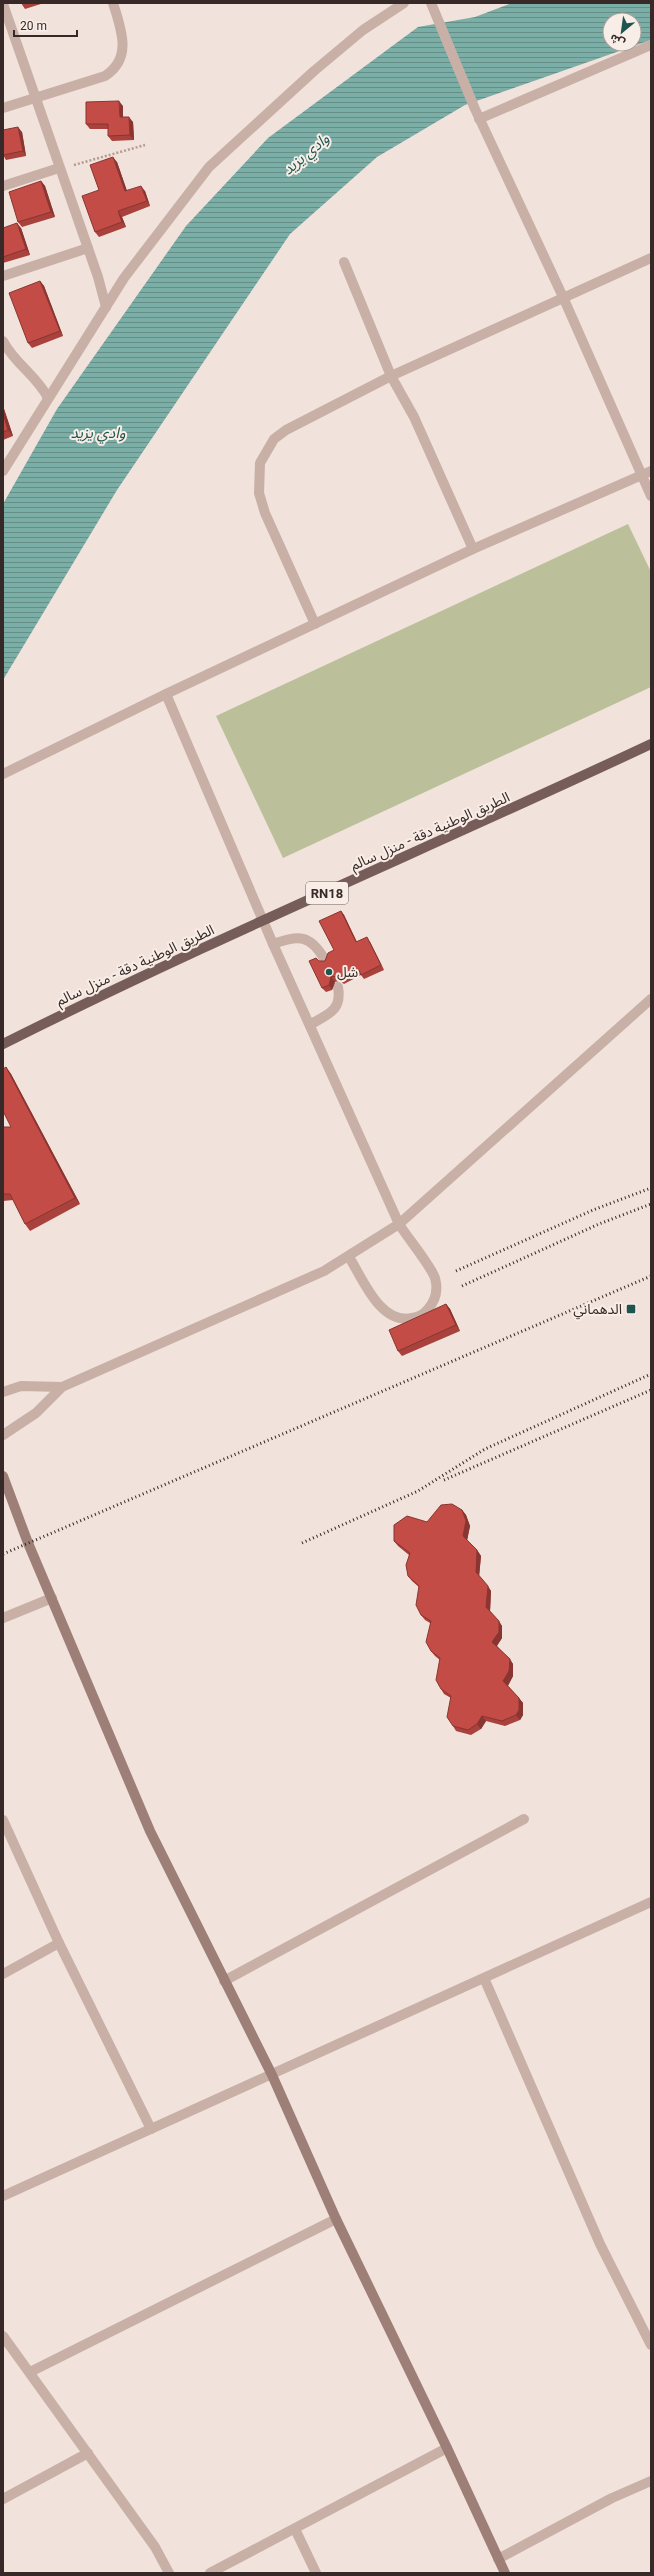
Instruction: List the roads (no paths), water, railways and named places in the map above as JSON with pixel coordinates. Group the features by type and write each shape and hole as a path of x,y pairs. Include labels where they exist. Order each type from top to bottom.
{"main road":[{"name":"الطريق الوطنية دقة - منزل سالم","path":"3,1044 130,981 265,921 651,744"},
{"path":"3,1476 52,1598 150,1831 272,2075 336,2219 447,2448 505,2573"}],"street":[{"path":"3,108 105,76 115,70 123,53 123,39 113,3"},
{"path":"3,471 48,398 141,254 209,166 314,71 363,30 404,3"},
{"path":"431,3 479,119 646,473 651,496"},
{"path":"3,4 88,248 106,307"},
{"path":"479,119 651,45"},
{"path":"3,186 60,168"},
{"path":"3,276 88,248"},
{"path":"315,624 265,513 259,493 260,463 274,440 286,430 391,376 651,258"},
{"path":"344,262 391,376 414,417 473,549"},
{"path":"3,341 12,357 39,384 48,398"},
{"path":"3,774 166,694 473,549 646,473"},
{"path":"166,694 265,921 273,944 311,1024 399,1224 434,1276 437,1288 434,1300 422,1314 405,1320 393,1317 383,1310 349,1257"},
{"path":"273,944 295,936 305,938 318,947 325,960"},
{"path":"311,1024 335,1009 340,999 338,987"},
{"path":"3,1435 36,1413 62,1387 324,1270 349,1257 399,1224 651,999"},
{"path":"3,1392 21,1386 62,1387"},
{"path":"3,1618 52,1598"},
{"path":"224,1981 524,1818"},
{"path":"3,1820 59,1943 151,2129"},
{"path":"3,2196 651,1902"},
{"path":"3,1974 59,1943"},
{"path":"484,1978 600,2244 651,2345"},
{"path":"30,2372 336,2219"},
{"path":"5,2341 30,2372 155,2547 169,2573"},
{"path":"210,2573 447,2448"},
{"path":"3,2499 88,2453"},
{"path":"498,2559 612,2498 651,2481"},
{"path":"295,2529 316,2573"}],"water":[{"name":"وادي يزيد","path":"512,3 651,3 651,40 642,43 642,12 602,12 602,52 617,52 465,105 377,157 290,234 117,490 3,680 3,504 57,409 186,226 268,138 418,27 475,17"}],"railway":[{"path":"456,1271 593,1210 651,1188"},
{"path":"462,1286 599,1224 651,1204"},
{"path":"3,1554 651,1276"},
{"path":"302,1543 418,1491 485,1449 651,1374"},
{"path":"444,1480 651,1390"}],"place":[{"name":"شل","path":"329,972"},
{"name":"الدهماني","path":"631,1309"}]}
